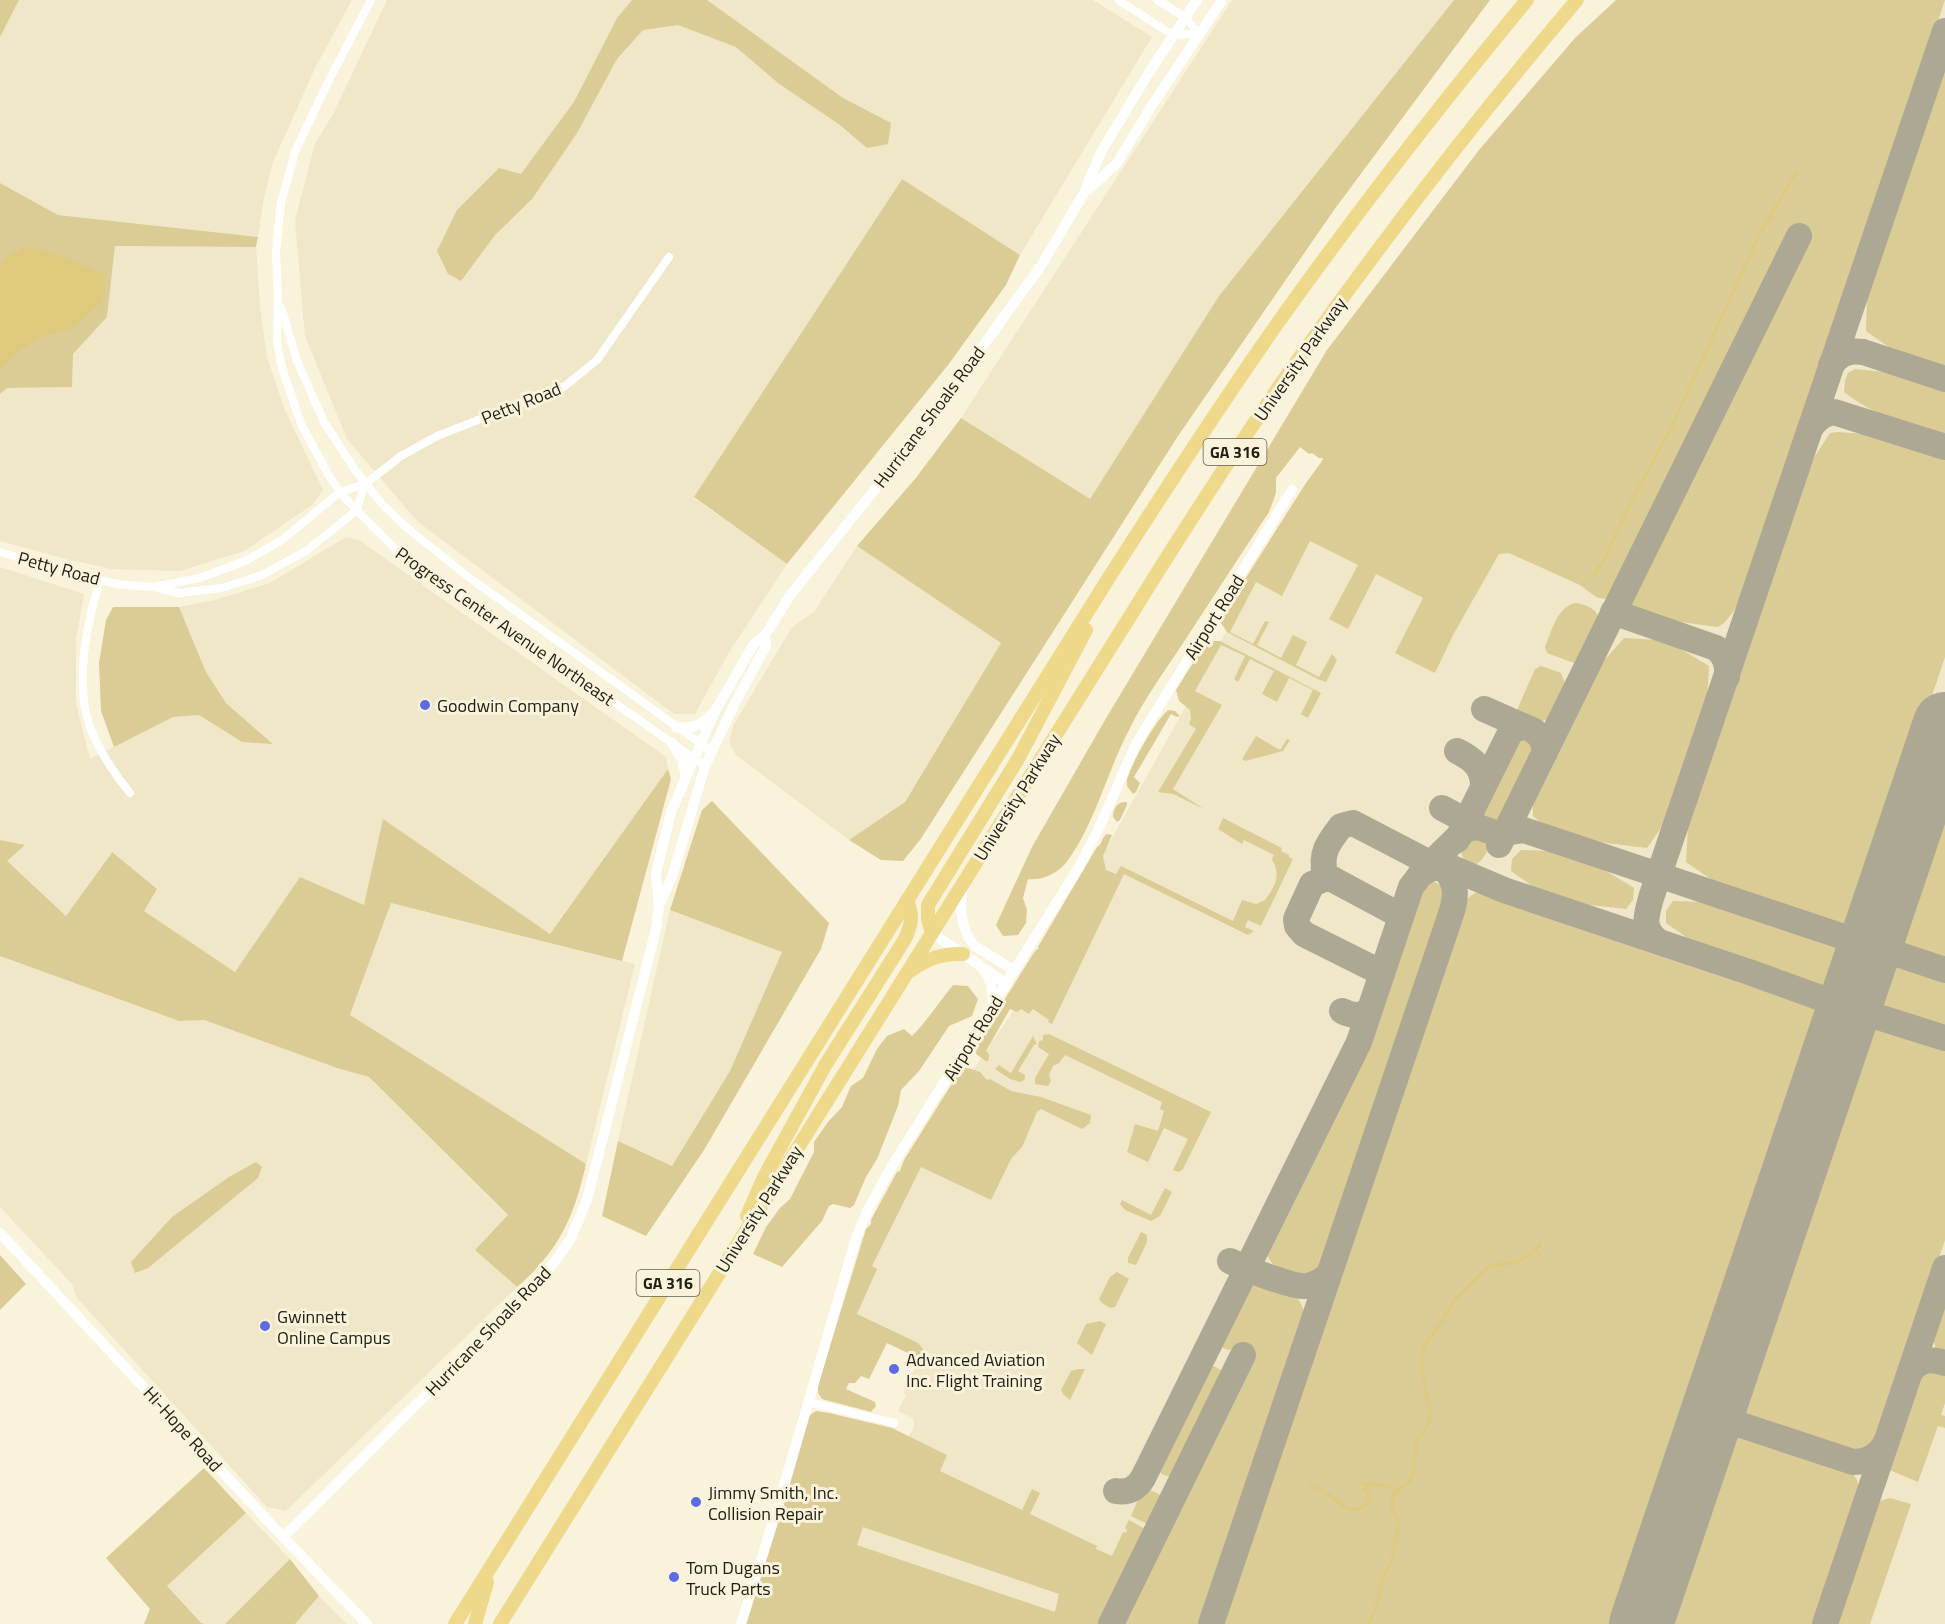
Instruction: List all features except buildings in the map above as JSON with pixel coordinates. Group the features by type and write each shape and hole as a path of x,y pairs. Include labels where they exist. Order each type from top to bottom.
{"highway":[{"name":"GA 316","path":"455,1624 1108,579 1204,431 1296,298 1388,173 1527,0"},
{"name":"University Parkway","path":"500,1624 1169,554 1295,364 1389,234 1450,155 1577,0"},
{"path":"932,933 928,919 928,905 1018,759 1092,619 1108,579"},
{"path":"734,1249 764,1177 796,1118 826,1064 905,939 911,925 912,912 907,900"},
{"path":"906,974 934,957 944,954 963,954"},
{"path":"475,1624 493,1563"}],"street":[{"path":"278,298 276,250 281,203 295,152 371,0"},
{"path":"1118,0 1173,35 1199,34"},
{"path":"1156,0 1185,17 1199,34"},
{"name":"Hurricane Shoals Road","path":"283,1537 539,1282 570,1240 588,1200 656,928 659,905 656,873 671,812 715,711 754,644 765,634 791,594 913,442 1041,266 1084,193 1101,152 1197,0"},
{"name":"Hurricane Shoals Road","path":"1084,193 1117,163 1222,0"},
{"name":"Petty Road","path":"154,587 200,578 245,561 282,540 340,492 365,484 401,456 437,436 565,386 597,360 669,257"},
{"name":"Progress Center Avenue Northeast","path":"278,298 300,369 324,422 354,470 398,520 467,576 711,751"},
{"name":"Progress Center Avenue Northeast","path":"278,298 277,342 290,393 301,424 328,474 356,511 407,560 705,766"},
{"path":"356,511 365,484"},
{"name":"Airport Road","path":"741,1624 856,1238 868,1210 892,1166 1079,867 1141,734 1292,490"},
{"name":"Petty Road","path":"0,552 118,584 154,587 179,593 192,592 222,588 262,575 306,550 356,511"},
{"path":"99,580 86,647 83,682 87,717 111,770 130,793"},
{"name":"Hurricane Shoals Road","path":"659,905 673,874 705,766 766,646 765,634"},
{"path":"676,727 689,727 704,723 715,711"},
{"path":"671,742 682,759 686,780"},
{"path":"963,882 960,908 970,940 975,946 1015,971"},
{"path":"932,933 1007,984"},
{"path":"982,967 991,982 993,1006"},
{"name":"Hi-Hope Road","path":"0,1233 367,1624"},
{"path":"809,1402 894,1423"}],"shaded area":[{"path":"0,0 19,0 0,37"},
{"path":"19,0 352,0 316,66 273,162 264,197 258,237 58,215 0,183 0,37"},
{"path":"387,0 1093,0 1152,37 1020,255 901,180 694,498 787,564 728,654 695,714 674,714 417,521 347,439 305,336 295,220 315,144 333,114"},
{"path":"632,0 707,0 843,98 891,123 888,144 867,148 840,125 778,83 736,47 678,25 643,30 617,59 577,133 532,199 495,235 461,281 448,274 437,251 457,210 499,168 521,174 574,102 617,18"},
{"path":"1232,0 1454,0 1219,296 1090,500 961,418"},
{"path":"1454,0 1490,0 1334,210 1178,436 920,840 903,861 881,860 849,840 905,802 1001,643 857,546 915,479 961,418 1090,499 1219,296"},
{"path":"1616,0 1945,0 1754,568 1729,618 1717,627 1674,621 1626,606 1806,242 1806,238 1793,231 1612,596 1604,599 1596,597 1580,585 1509,553 1499,554 1453,635 1435,673 1395,653 1423,598 1376,574 1348,629 1329,619 1358,565 1310,541 1282,596 1256,582 1230,632 1253,644 1265,621 1269,622 1257,645 1281,658 1293,635 1307,642 1296,665 1319,677 1332,654 1337,660 1326,682 1318,679 1227,632 1221,623 1223,614 1322,461 1323,458 1309,454 1300,447 1276,478 1276,493 1269,512 1142,706 1120,748 1092,817 1075,850 1065,864 1053,874 1038,879 1028,879 1023,898 1027,910 1026,923 1018,935 1003,936 996,925 1032,847 1105,720 1327,350 1479,150 1575,38"},
{"path":"1945,0 1945,1624 756,1624 895,1464 914,1426 913,1418 898,1411 906,1395 903,1393 919,1359 846,1321 915,1154 1021,1000 1208,667 1248,588"},
{"path":"1945,61 1945,369 1893,350 1866,331 1867,296"},
{"path":"902,179 1020,255 1006,285 948,365 787,564 694,497"},
{"path":"0,183 58,215 258,237 256,247 115,246 107,317 73,354 72,387 7,388 0,394"},
{"path":"115,246 256,247 260,307 267,358 285,410 323,490 312,505 244,551 180,571 111,569 0,541 0,394 7,388 72,387 73,354 107,317"},
{"path":"25,247 56,254 103,274 105,290 101,303 72,328 41,337 15,354 0,370 0,266 8,257"},
{"path":"1855,369 1885,372 1945,390 1945,439 1880,414 1844,392 1848,373"},
{"path":"1830,433 1868,434 1945,458 1945,657 1858,916 1847,923 1834,925 1715,882 1686,862 1688,826 1704,770 1791,512 1815,456"},
{"path":"346,537 359,540 666,757 668,769 550,934 383,820 364,906 300,878 235,972 144,911 111,852 66,916 6,861 24,845 0,840 0,567 84,594 76,640 76,703 90,759 173,717 199,715 242,742 272,743 226,703 206,672 179,607 215,600 270,583"},
{"path":"857,546 1001,643 905,802 849,840 736,755 729,742 733,726 792,627 814,612"},
{"path":"1576,603 1591,608 1597,613 1600,621 1581,659 1574,663 1547,653 1545,647 1560,614 1564,609"},
{"path":"113,607 179,607 206,672 226,703 273,744 242,742 199,715 173,717 114,747 101,711 99,663 106,620"},
{"path":"1624,638 1671,643 1709,666 1707,701 1694,746 1667,819 1647,848 1570,835 1543,824 1533,816 1533,796 1594,672"},
{"path":"1220,641 1321,693 1308,718 1301,714 1313,690 1289,678 1277,702 1262,694 1274,671 1250,659 1238,682 1234,679 1245,656 1221,645 1195,691 1222,705 1173,789 1204,809 1173,794 1158,792 1196,729 1189,724 1190,710 1179,701 1176,690 1205,644"},
{"path":"1541,666 1561,673 1566,686 1563,698 1553,714 1537,722 1517,710 1535,669"},
{"path":"1169,710 1175,711 1180,716 1171,714 1134,777 1140,783 1133,794 1127,783 1133,765 1158,721"},
{"path":"1523,735 1534,739 1536,752 1503,817 1498,821 1488,823 1484,820 1481,811 1517,738"},
{"path":"1256,736 1280,750 1287,739 1290,740 1283,751 1245,761 1242,759"},
{"path":"668,769 671,779 622,961 391,903 350,1015 586,1164 576,1201 563,1232 544,1260 517,1287 475,1250 508,1215 369,1077 337,1068 204,1020 179,1021 0,956 0,840 25,845 7,861 66,916 112,852 157,889 144,911 235,972 300,877 364,905 383,819 550,934"},
{"path":"1945,792 1945,961 1910,948 1901,937 1899,930"},
{"path":"712,801 829,923 821,949 704,1150 646,1236 602,1216 618,1141 672,1166 730,1071 782,952 670,910 702,810"},
{"path":"1123,802 1127,802 1127,805 1117,822 1113,817 1114,812"},
{"path":"1223,818 1282,848 1281,851 1293,859 1261,926 1248,920 1245,927 1254,931 1248,935 1124,874 1052,1024 1033,1009 1029,1014 1021,1009 1017,1012 1010,1009 986,1051 989,1054 987,1062 976,1054 977,1045 990,1023 993,1022 993,1018 1039,948 1097,847 1107,834 1112,835 1103,856 1106,870 1116,874 1121,866 1233,921 1242,900 1256,904 1265,900 1272,890 1277,875 1272,859 1274,855 1244,840 1242,844 1218,829"},
{"path":"1477,837 1486,841 1488,850 1478,863 1467,864 1461,853 1467,839"},
{"path":"1521,850 1554,852 1581,859 1634,888 1633,900 1626,909 1581,904 1538,890 1511,871 1512,859"},
{"path":"1434,882 1443,886 1446,891 1446,901 1324,1258 1320,1265 1309,1274 1287,1273 1269,1260 1266,1242 1371,1031 1419,892 1424,884"},
{"path":"1483,891 1806,1002 1816,1008 1821,1023 1618,1624 1218,1624 1459,914 1468,899"},
{"path":"1673,901 1706,902 1831,942 1841,956 1836,981 1819,987 1742,962 1693,942 1666,923 1666,911"},
{"path":"391,903 635,964 586,1164 350,1016"},
{"path":"670,910 783,952 730,1071 672,1166 618,1141"},
{"path":"0,956 178,1021 204,1020 337,1068 369,1077 508,1216 476,1250 517,1287 286,1511 267,1507 77,1298 72,1284 0,1207"},
{"path":"1899,966 1945,979 1945,1030 1883,1006 1880,993 1881,982 1888,972"},
{"path":"953,985 968,986 978,999 972,1016 949,1026 919,1071 901,1090 898,1106 877,1159 854,1205 850,1208 833,1204 829,1206 822,1221 782,1267 753,1254 766,1227 790,1199 814,1152 814,1142 842,1107 851,1086 863,1078 877,1049 887,1036 904,1029 912,1036"},
{"path":"1878,1028 1886,1028 1945,1048 1945,1240 1877,1441 1867,1450 1855,1452 1744,1416 1738,1405 1863,1037"},
{"path":"1049,1034 1211,1112 1183,1169 1179,1172 1173,1170 1188,1139 1164,1128 1148,1162 1127,1152 1135,1124 1158,1131 1164,1111 1160,1109 1162,1102 1065,1055 1059,1063 1053,1066 1048,1086 1035,1084 1035,1078 1049,1054 1038,1047 1039,1041 1043,1040 1043,1035"},
{"path":"1033,1036 1037,1044 1034,1045 1018,1071 1025,1075 1025,1079 1021,1082 1010,1079 995,1069 999,1065 1011,1073"},
{"path":"966,1067 980,1072 987,1080 990,1079 1011,1091 1041,1097 1091,1115 1090,1123 1082,1129 1041,1109 1037,1112 1022,1147 1011,1159 991,1200 921,1167 872,1266 877,1269 857,1314 918,1343 926,1353 922,1360 887,1343 869,1379 861,1376 855,1383 849,1383 846,1389 875,1402 876,1406 871,1412 822,1399 818,1393 818,1385 866,1229 871,1224 871,1220 904,1160 960,1071"},
{"path":"256,1162 262,1167 258,1178 148,1268 135,1273 131,1262 172,1217 229,1177"},
{"path":"1165,1188 1172,1192 1160,1216 1151,1221 1125,1210 1120,1204 1122,1200 1151,1215"},
{"path":"1141,1232 1147,1235 1147,1242 1136,1265 1128,1263 1128,1258"},
{"path":"0,1255 26,1284 0,1310"},
{"path":"1117,1272 1129,1279 1115,1307 1110,1308 1099,1299 1110,1277"},
{"path":"1262,1284 1290,1292 1300,1302 1304,1316 1202,1624 1121,1624 1133,1600 1131,1597 1142,1582 1172,1516 1159,1508 1149,1525 1131,1516 1141,1493 1150,1490 1178,1503 1250,1358 1236,1351 1236,1347 1228,1350 1221,1347 1219,1335 1240,1294 1252,1286"},
{"path":"1945,1295 1945,1354 1936,1349 1932,1336"},
{"path":"1100,1321 1106,1324 1092,1355 1077,1343 1086,1324"},
{"path":"1214,1366 1221,1370 1221,1378 1173,1477 1163,1475 1156,1468 1158,1461 1198,1377 1203,1369"},
{"path":"1085,1369 1070,1400 1061,1390 1071,1371"},
{"path":"1934,1369 1945,1375 1945,1403 1941,1415 1945,1416 1945,1428 1938,1426 1918,1482 1887,1469 1887,1466 1916,1380 1923,1372"},
{"path":"816,1411 892,1428 947,1455 940,1471 1022,1510 1032,1489 1040,1493 1030,1514 1097,1546 1096,1549 1112,1556 1123,1532 1126,1533 1125,1528 1129,1520 1147,1530 1102,1624 746,1624 809,1416","holes":["863,1527 1059,1594 1055,1612 857,1545"]},
{"path":"1736,1433 1850,1472 1857,1479 1858,1496 1815,1624 1664,1624 1726,1438"},
{"path":"204,1468 246,1513 167,1586 201,1623 205,1624 144,1624 150,1609 106,1558"},
{"path":"1890,1498 1911,1504 1870,1624 1834,1624 1876,1502"},
{"path":"246,1513 290,1559 225,1624 201,1624 167,1586"},
{"path":"290,1559 319,1596 295,1624 225,1624"},
{"path":"319,1596 347,1624 295,1624"}],"waterway":[{"path":"1594,574 1603,562 1629,506 1671,428 1759,235 1796,172"},
{"path":"1369,1624 1377,1604 1382,1581 1393,1557 1398,1524 1398,1519 1392,1510 1393,1496 1410,1481 1413,1475 1417,1439 1425,1430 1430,1419 1422,1373 1424,1346 1455,1299 1489,1266 1518,1262 1535,1251 1540,1244"},
{"path":"1535,1251 1541,1256"},
{"path":"1362,1483 1393,1488 1397,1491"},
{"path":"1310,1485 1354,1510 1365,1506 1370,1498 1368,1492 1364,1490 1367,1484"}],"taxiway":[{"path":"1659,942 1649,932 1646,922 1651,898 1945,31"},
{"path":"1499,845 1799,236"},
{"path":"1831,365 1845,354 1863,352 1945,379"},
{"path":"1811,427 1821,417 1834,412 1945,447"},
{"path":"1613,612 1716,648 1725,661 1727,677"},
{"path":"1484,709 1525,727"},
{"path":"1457,840 1510,733 1516,729 1528,728 1538,734 1545,752"},
{"path":"1457,751 1476,764 1483,779 1483,786"},
{"path":"1442,808 1478,827"},
{"path":"1332,879 1325,875 1324,854 1341,826 1353,823 1426,861 1446,867"},
{"path":"1421,873 1466,829 1478,827 1498,834 1524,830 1841,936 1855,935 1866,930 1882,911"},
{"path":"1211,1624 1452,911 1455,897 1454,885 1440,865"},
{"path":"1116,1491 1132,1489 1143,1478 1359,1042 1411,887 1421,874 1432,868 1452,868 1504,890 1821,998 1834,1011 1838,1040"},
{"path":"1382,973 1304,934 1297,926 1296,919 1312,884 1324,879 1332,879 1401,916"},
{"path":"1888,946 1900,955 1945,970"},
{"path":"1900,955 1881,957 1860,975 1861,994 1865,1004 1878,1017 1945,1038"},
{"path":"1342,1011 1356,1015 1369,1010"},
{"path":"1230,1261 1268,1277 1300,1286 1313,1285 1328,1276"},
{"path":"1825,1624 1945,1268"},
{"path":"1111,1624 1243,1355"},
{"path":"1910,1372 1922,1362 1935,1360 1945,1363"},
{"path":"1722,1385 1725,1408 1741,1425 1853,1462 1864,1461 1872,1457 1886,1442"},
{"path":"1701,1448 1717,1430 1741,1425"}],"runway":[{"path":"1641,1624 1945,724"}],"place":[{"name":"Goodwin Company","path":"425,705"},
{"name":"Gwinnett Online Campus","path":"265,1326"},
{"name":"Advanced Aviation Inc. Flight Training","path":"894,1369"},
{"name":"Jimmy Smith, Inc. Collision Repair","path":"696,1502"},
{"name":"Tom Dugans Truck Parts","path":"674,1577"}]}
